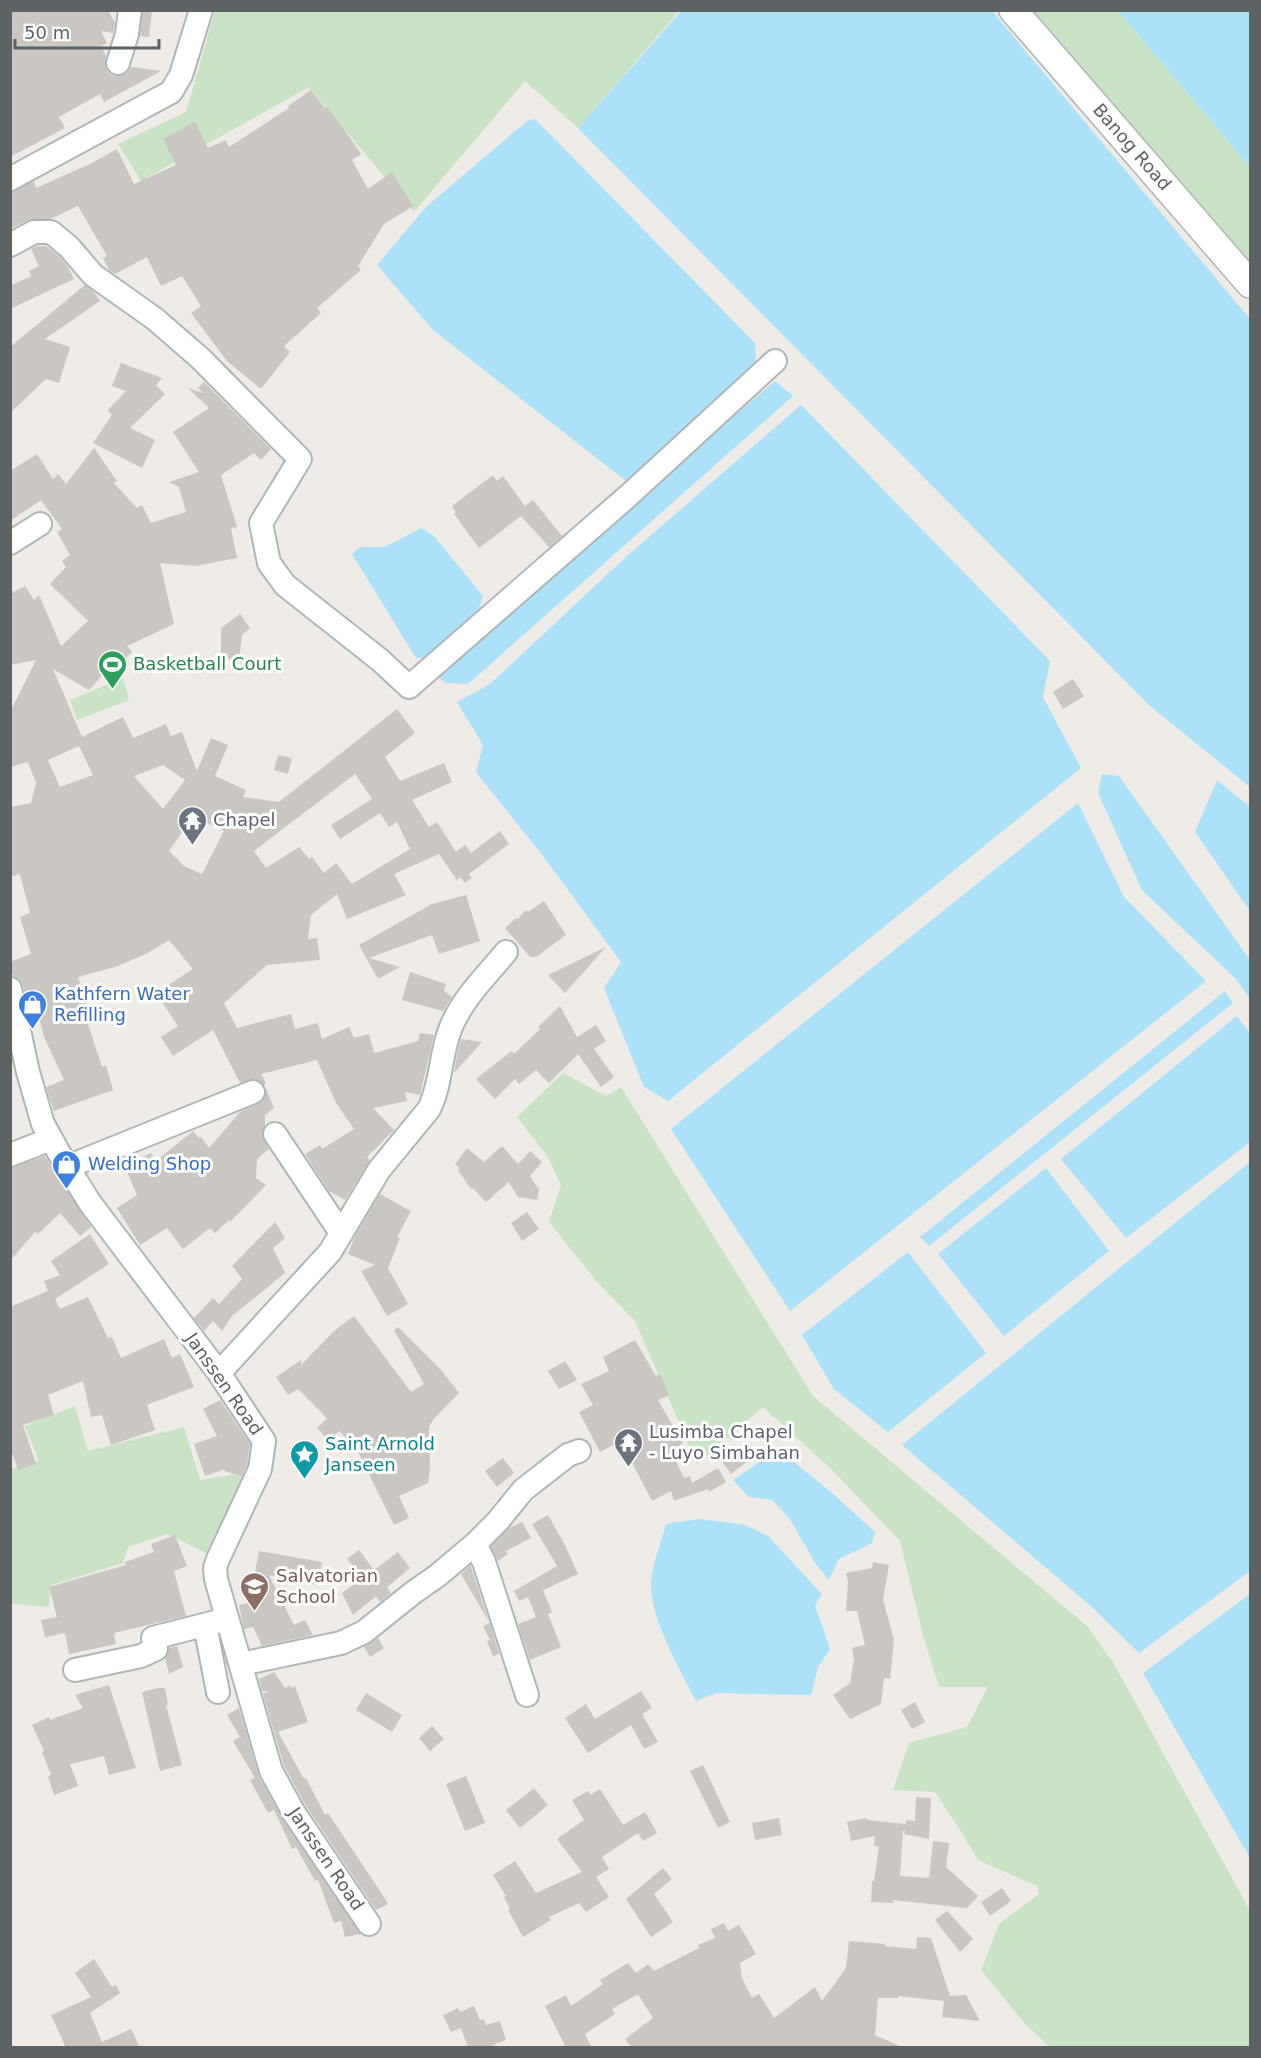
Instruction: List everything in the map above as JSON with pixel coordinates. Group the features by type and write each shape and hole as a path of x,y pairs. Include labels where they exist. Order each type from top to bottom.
{"street":[{"path":"118,63 127,34 130,10"},
{"path":"10,178 171,92 181,75 201,10"},
{"name":"Banog Road","path":"1013,10 1251,284"},
{"path":"10,245 34,232 51,232 69,247 93,275 155,319 200,358 300,459 261,523 269,563 285,585 380,660 409,687 628,496 775,361"},
{"path":"10,543 40,524"},
{"path":"219,1373 330,1252 379,1170 429,1109 434,1097 450,1028 466,998 506,952"},
{"name":"Janssen Road","path":"10,989 28,1072 43,1124 51,1139 90,1203 219,1373 264,1441 260,1469 218,1558 215,1568 216,1580 271,1771 294,1813 369,1924"},
{"path":"67,1167 253,1092"},
{"path":"275,1134 341,1233"},
{"path":"10,1155 51,1139"},
{"path":"241,1664 341,1643 364,1632 475,1544 524,1490 568,1455 579,1451"},
{"path":"475,1544 484,1562 527,1695"},
{"path":"75,1670 141,1656 156,1649 153,1638 227,1619"},
{"path":"205,1624 218,1692"}],"green space":[{"path":"215,11 679,11 578,128 525,81 414,212 309,87 141,181 118,144 186,112"},
{"path":"1028,11 1118,11 1250,167 1250,272"},
{"name":"Basketball Court","path":"123,678 129,700 77,720 70,700"},
{"path":"563,1073 606,1096 621,1087 813,1396 1088,1627 1114,1664 1250,1911 1250,2047 1050,2047 1026,2025 981,1970 999,1924 1039,1894 1037,1886 978,1860 935,1792 893,1790 909,1743 967,1727 988,1687 939,1687 924,1639 900,1541 831,1469 763,1407 697,1464 635,1321 597,1282 549,1222 561,1185 548,1157 517,1117"},
{"path":"75,1406 88,1451 184,1427 200,1480 248,1472 206,1553 167,1534 128,1547 123,1563 51,1585 49,1607 11,1604 11,1469 39,1461 25,1426"}],"water":[{"path":"682,10 992,11 1250,319 1250,787 1150,706 578,128"},
{"path":"1118,11 1250,11 1250,167"},
{"path":"535,119 755,343 756,366 626,481 433,330 377,265 426,207 527,121"},
{"path":"775,381 793,396 468,684 445,683 435,674"},
{"path":"801,405 1050,661 1043,697 1081,768 668,1101 644,1087 604,988 621,962 543,856 476,772 483,745 457,702 490,684 627,556"},
{"path":"421,528 434,536 483,596 474,622 429,658 416,658 352,554 360,547 385,547"},
{"path":"1102,774 1119,776 1250,960 1250,999 1237,980 1142,890 1098,793"},
{"path":"1217,780 1250,807 1250,911 1195,832"},
{"path":"1078,803 1124,897 1206,981 790,1311 671,1129"},
{"path":"1225,991 1233,1003 929,1246 920,1237"},
{"path":"1237,1016 1250,1034 1250,1142 1126,1238 1061,1159"},
{"path":"1250,1162 1250,1571 1139,1653 1092,1607 902,1445"},
{"path":"1046,1168 1109,1251 1004,1336 938,1254"},
{"path":"908,1252 986,1353 888,1432 834,1389 802,1335"},
{"path":"778,1449 875,1532 872,1543 839,1559 829,1580 815,1563 790,1519 772,1500 749,1497 733,1480"},
{"path":"700,1519 745,1525 768,1536 822,1594 815,1605 830,1649 818,1667 811,1695 716,1693 696,1701 661,1628 655,1612 651,1583 666,1524"},
{"path":"1250,1594 1250,1858 1143,1673"}],"building":[{"path":"10,10 108,10 115,23 113,33 101,31 107,43 101,46 106,56 105,65 108,72 113,76 120,76 127,73 131,67 161,71 104,102 100,94 59,117 65,128 10,157"},
{"path":"143,10 152,10 149,37 140,36"},
{"path":"311,90 325,108 327,107 361,154 352,160 368,189 392,172 413,206 384,224 358,266 361,270 317,308 321,313 284,346 290,352 261,389 227,361 191,313 201,306 182,276 161,286 147,257 115,274 109,270 103,258 107,256 78,206 50,219 28,220 10,229 10,192 34,181 36,188 90,164 117,149 134,184 176,165 163,139 195,122 208,148 226,140 229,147 289,108 288,106"},
{"path":"46,246 60,257 74,279 10,309 10,286 31,276 29,271 39,266 31,249"},
{"path":"85,285 100,301 45,339 70,347 59,383 46,379 10,413 10,347"},
{"path":"121,363 162,378 156,385 165,394 130,428 155,440 142,468 93,443 112,415 108,410 126,391 112,386"},
{"path":"204,382 271,449 261,460 254,453 221,475 237,527 231,528 237,558 195,566 160,563 174,624 127,646 132,652 109,673 106,671 89,690 53,669 82,737 123,717 133,738 166,724 171,736 182,732 197,771 211,738 228,745 215,776 246,790 243,797 279,802 397,709 415,733 385,757 400,781 444,763 452,782 412,800 429,827 437,822 456,852 465,845 471,853 500,831 509,844 469,874 472,878 465,883 460,877 457,880 439,854 394,874 406,895 347,919 337,894 311,915 308,939 317,938 320,960 267,965 224,1003 237,1028 291,1014 295,1029 318,1023 322,1039 349,1027 354,1038 369,1034 374,1053 418,1041 420,1033 434,1035 420,1095 405,1092 407,1101 373,1108 394,1130 367,1157 370,1160 345,1200 329,1191 305,1154 320,1145 322,1149 354,1129 336,1103 317,1060 261,1074 266,1083 264,1085 254,1079 240,1083 213,1030 173,1056 161,1037 178,1026 156,993 193,969 169,940 148,953 118,966 78,977 92,1023 88,1024 102,1067 106,1065 113,1090 54,1111 46,1087 64,1080 44,1037 40,1021 31,1023 23,986 10,970 10,962 31,954 20,917 30,913 20,874 10,877 10,807 31,803 36,783 28,762 10,767 10,712 36,660 10,665 10,594 25,586 34,600 39,595 61,646 88,621 50,584 66,567 62,561 70,555 57,532 62,529 41,500 10,521 10,471 37,454 53,479 58,474 66,484 94,448 117,481 114,483 137,508 142,505 151,523 186,512 179,487 169,482 199,472 173,432 209,408 188,388 203,393 198,388","holes":["79,746 93,775 60,787 48,760","163,765 185,780 163,809 134,776","355,774 372,799 331,825 340,839 380,813 389,827 397,822 410,849 352,884 336,863 324,873 312,857 309,859 299,847 266,868 254,851","193,816 224,831 202,874 184,866 169,851"]},
{"path":"493,475 497,481 503,476 525,506 533,500 562,536 549,547 521,516 479,548 454,514 456,512 452,506"},
{"path":"240,614 250,628 242,635 239,660 221,659 221,628"},
{"path":"1073,679 1084,696 1063,709 1053,692"},
{"path":"278,755 292,758 288,774 274,770"},
{"path":"466,895 480,941 439,954 432,935 369,958 400,967 378,979 359,945 432,904"},
{"path":"544,901 566,935 536,957 530,957 505,928 526,910 528,912"},
{"path":"606,947 565,993 548,975"},
{"path":"410,972 446,984 444,991 452,997 443,1011 402,1000"},
{"path":"560,1006 577,1037 596,1025 606,1041 594,1049 614,1077 601,1087 578,1054 549,1083 536,1070 519,1084 515,1079 495,1099 476,1079 512,1051 514,1054"},
{"path":"461,1039 482,1042 454,1073 458,1050"},
{"path":"266,1089 274,1108 265,1115 262,1135 269,1149 257,1159 256,1178 266,1185 230,1222 229,1220 215,1233 210,1228 183,1249 167,1228 140,1245 117,1208 137,1195 124,1165 151,1153 156,1161 193,1131 209,1148 240,1112 263,1101"},
{"path":"502,1146 518,1164 530,1151 542,1162 530,1176 539,1190 537,1200 518,1197 509,1182 486,1202 473,1188 471,1189 458,1170 460,1168 455,1164 467,1148 484,1162"},
{"path":"45,1156 91,1227 80,1236 60,1213 38,1234 35,1232 10,1261 10,1168"},
{"path":"380,1194 411,1211 397,1237 400,1238 388,1268 408,1304 387,1316 361,1271 375,1265 348,1254 355,1236"},
{"path":"527,1212 539,1229 522,1241 511,1223"},
{"path":"275,1222 285,1238 273,1248 285,1273 232,1316 222,1331 213,1321 204,1331 194,1318 213,1298 219,1304 242,1279 232,1266"},
{"path":"90,1234 109,1264 55,1299 60,1309 88,1297 108,1338 112,1337 121,1358 164,1339 172,1358 180,1354 194,1387 147,1405 155,1430 111,1445 102,1415 91,1417 83,1381 48,1395 54,1415 23,1425 36,1464 18,1470 10,1448 10,1307 48,1291 44,1281 60,1275 51,1261"},
{"path":"354,1316 411,1392 424,1384 394,1330 398,1327 442,1371 459,1393 429,1427 428,1483 399,1496 409,1518 394,1525 357,1450 339,1431 329,1441 317,1428 327,1418 298,1389 288,1395 276,1377 301,1360 301,1365 335,1330"},
{"path":"635,1340 656,1376 660,1374 669,1395 658,1400 683,1443 671,1451 684,1478 690,1476 692,1483 718,1468 726,1482 709,1492 708,1489 674,1501 671,1491 652,1501 627,1453 619,1457 613,1445 600,1452 579,1412 593,1405 581,1384 609,1371 603,1357"},
{"path":"565,1361 577,1380 559,1389 548,1371"},
{"path":"220,1400 250,1444 247,1465 242,1476 224,1471 225,1469 205,1476 194,1444 217,1436 203,1409"},
{"path":"739,1449 748,1461 731,1474 722,1462"},
{"path":"503,1458 514,1473 497,1487 485,1471"},
{"path":"548,1515 578,1574 543,1590 552,1612 548,1614 561,1647 530,1660 518,1624 536,1617 528,1597 519,1601 514,1591 557,1566 532,1524"},
{"path":"522,1522 531,1538 506,1551 508,1554 498,1561 491,1547 509,1528"},
{"path":"175,1535 187,1566 174,1571 186,1616 114,1633 116,1644 69,1654 65,1633 45,1637 41,1620 57,1617 49,1587 126,1565 125,1562 154,1552 151,1544"},
{"path":"359,1550 374,1570 398,1552 410,1568 387,1587 391,1593 380,1602 376,1596 353,1615 342,1593 362,1578 347,1559"},
{"path":"259,1551 322,1562 318,1585 269,1575 294,1625 305,1620 313,1635 262,1646 253,1627 244,1629 239,1605 262,1600 253,1583"},
{"path":"873,1562 889,1565 883,1599 894,1640 890,1679 884,1678 881,1704 850,1719 833,1695 850,1683 854,1659 852,1648 865,1645 857,1611 846,1611 848,1582 846,1573 872,1568"},
{"path":"471,1565 471,1567 489,1622 461,1574"},
{"path":"490,1623 499,1654 493,1656 487,1641 490,1640 483,1626"},
{"path":"378,1638 384,1648 370,1657 364,1647"},
{"path":"177,1646 183,1667 169,1674 165,1658 169,1648"},
{"path":"274,1672 285,1688 290,1685 291,1688 295,1686 308,1722 278,1732 325,1815 328,1813 388,1904 376,1910 306,1806 284,1766 263,1694 269,1691 262,1691 259,1679"},
{"path":"109,1685 136,1768 109,1775 104,1756 70,1764 78,1786 54,1795 48,1776 51,1775 42,1752 44,1751 32,1725 49,1717 50,1720 83,1708 75,1695"},
{"path":"165,1688 168,1705 166,1705 182,1765 160,1771 142,1692"},
{"path":"641,1691 652,1708 642,1714 658,1742 644,1749 631,1725 588,1753 565,1718 586,1704 595,1719"},
{"path":"366,1693 402,1715 392,1732 356,1710"},
{"path":"915,1702 925,1722 912,1729 901,1710"},
{"path":"239,1708 259,1777 283,1820 361,1934 345,1937 341,1921 334,1923 318,1880 315,1881 296,1847 292,1849 274,1810 268,1813 250,1780 255,1778 233,1741 240,1737 227,1715"},
{"path":"432,1726 444,1739 430,1751 419,1738"},
{"path":"703,1765 730,1822 718,1828 690,1771"},
{"path":"466,1776 485,1823 465,1831 446,1784"},
{"path":"534,1788 548,1805 520,1828 506,1810"},
{"path":"600,1789 623,1825 645,1812 657,1833 643,1841 638,1833 602,1857 609,1869 596,1877 609,1897 586,1912 579,1903 549,1917 551,1920 523,1937 508,1910 510,1909 504,1897 506,1896 493,1875 515,1861 536,1893 582,1872 557,1839 584,1820 572,1800 588,1791 590,1795"},
{"path":"916,1797 931,1798 929,1839 904,1834 905,1830 903,1831 900,1876 929,1878 933,1841 949,1843 946,1867 978,1896 967,1908 893,1900 893,1903 871,1902 872,1881 874,1881 879,1846 874,1846 875,1836 851,1841 847,1822 867,1818 867,1820 906,1824 906,1820 915,1821"},
{"path":"779,1818 782,1835 755,1840 752,1823"},
{"path":"663,1868 672,1879 654,1894 673,1922 651,1937 626,1899"},
{"path":"1002,1888 1011,1901 990,1916 981,1902"},
{"path":"947,1911 973,1939 960,1952 935,1920"},
{"path":"724,1923 728,1931 739,1925 756,1954 740,1963 742,1978 752,1998 759,1994 774,2018 815,1987 822,2001 846,1968 849,1941 916,1949 917,1937 931,1938 950,1996 966,1995 980,2021 942,2017 944,2001 898,1996 898,1998 878,1998 875,2035 904,2048 632,2048 625,2039 653,2018 638,1994 612,2009 615,2014 585,2034 592,2048 566,2048 545,2006 566,1995 571,2006 603,1984 600,1980 628,1963 636,1973 648,1964 654,1971 699,1948 698,1945 715,1938 711,1929"},
{"path":"94,1959 112,1987 116,1985 120,1993 90,2013 102,2042 131,2029 140,2048 66,2048 51,2015 91,1997 75,1973"},
{"path":"474,2006 480,2020 484,2019 486,2025 500,2021 506,2040 493,2045 494,2048 468,2047 461,2028 451,2032 443,2015 458,2008 460,2012"}],"place":[{"name":"Basketball Court","path":"112,690"},
{"name":"Chapel","path":"192,846"},
{"name":"Kathfern Water Refilling","path":"33,1030"},
{"name":"Welding Shop","path":"67,1190"},
{"name":"Lusimba Chapel - Luyo Simbahan","path":"628,1468"},
{"name":"Saint Arnold Janseen","path":"304,1480"},
{"name":"Salvatorian School","path":"255,1612"}]}
